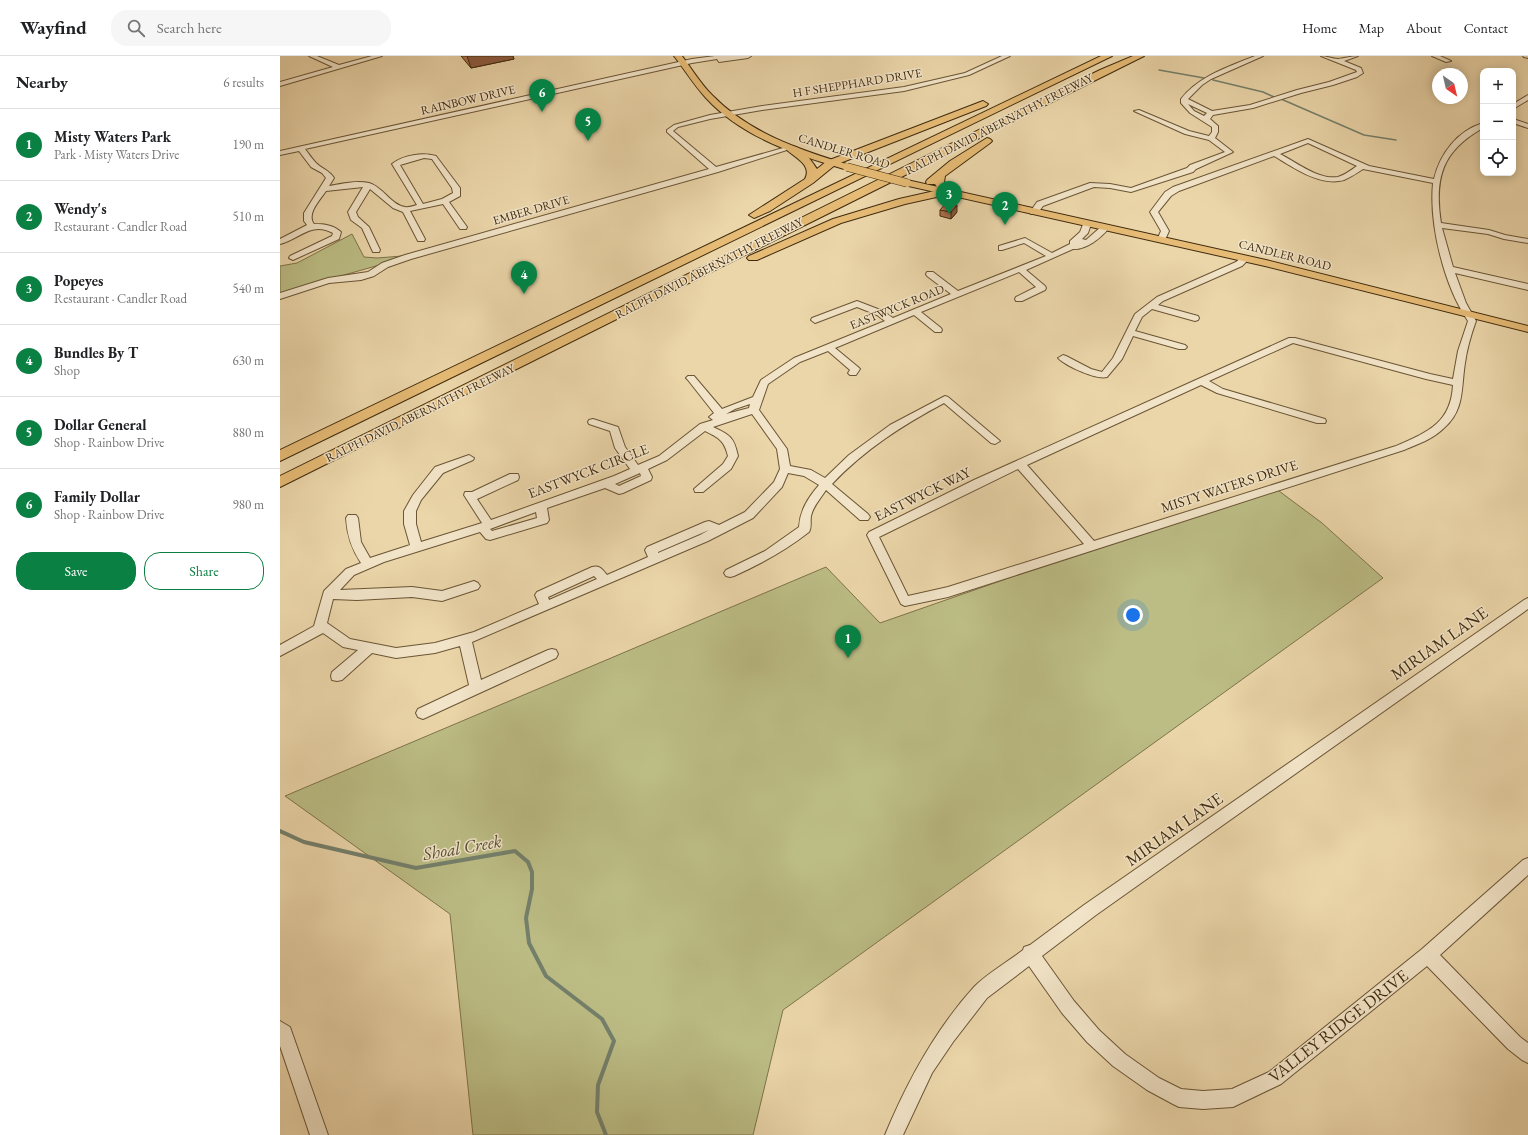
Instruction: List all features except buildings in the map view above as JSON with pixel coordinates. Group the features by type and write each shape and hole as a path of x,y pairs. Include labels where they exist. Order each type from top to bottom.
{"highway":[{"path":"1007,95 1107,56"},
{"name":"RALPH DAVID ABERNATHY FREEWAY","path":"280,456 1107,56"},
{"name":"RALPH DAVID ABERNATHY FREEWAY","path":"280,482 1103,72 1140,56"},
{"path":"911,198 954,162 982,144 1076,92 1148,56"},
{"path":"352,421 766,209 831,163 993,100"},
{"path":"790,148 801,155 813,170 813,174 809,180"},
{"path":"500,373 676,292 837,221 911,198 946,192 939,182 940,175"}],"main road":[{"name":"CANDLER ROAD","path":"678,56 708,95 730,114 770,140 831,163 946,192 1246,258 1528,329"}],"street":[{"path":"312,56 338,67"},
{"path":"280,84 379,56"},
{"path":"684,63 727,56"},
{"path":"684,63 748,56"},
{"name":"H F SHEPPHARD DRIVE","path":"715,170 669,131 714,121 730,114 762,108 904,89 967,74 1007,56"},
{"path":"1184,98 1197,85 1232,67 1260,56"},
{"path":"1184,98 1211,113 1251,107 1299,91 1337,82 1360,73 1359,69 1324,56"},
{"path":"1338,62 1355,56"},
{"path":"1435,56 1448,61"},
{"name":"RAINBOW DRIVE","path":"280,153 684,63"},
{"path":"1516,105 1528,97"},
{"path":"1184,98 1184,103 1192,112 1215,126 1215,132 1211,138"},
{"path":"1034,212 1040,204 1094,186 1101,185 1131,190 1141,188 1190,170 1193,167 1230,152 1211,138 1187,133 1138,111"},
{"path":"1207,120 1207,117 1211,113"},
{"path":"1516,122 1528,126"},
{"name":"MISTY WATERS DRIVE","path":"905,601 948,592 1400,448 1419,440 1441,426 1452,414 1457,397 1460,361 1466,335 1472,321 1466,313 1458,296 1439,234 1435,191 1438,173 1450,149 1468,134 1480,127"},
{"path":"1161,240 1165,231 1154,212 1173,190 1308,141 1374,170 1437,182"},
{"path":"302,148 309,159 315,165 326,171 330,178 308,213 308,221 312,226"},
{"name":"EMBER DRIVE","path":"280,296 328,281 361,277 371,274 386,265 408,257 790,148"},
{"path":"1274,153 1318,176 1331,179 1342,178 1362,166"},
{"path":"324,188 359,185 368,186 380,192 400,210 406,210 445,201 457,194 456,188 434,157 417,157 396,164 421,206"},
{"path":"368,186 352,212 354,218 365,227 376,250"},
{"path":"445,201 463,227"},
{"path":"406,210 421,239"},
{"name":"EASTWYCK ROAD","path":"1083,241 1084,233 1088,224"},
{"path":"1437,225 1489,232 1504,237 1528,240"},
{"path":"280,242 312,226 328,227 337,232 336,237 293,258"},
{"name":"EASTWYCK ROAD","path":"755,405 764,382 797,360 1052,256 1070,248 1105,228"},
{"path":"1002,248 1025,240 1052,256"},
{"path":"1063,358 1088,370 1104,375 1117,359 1138,316 1160,299 1239,264 1246,258"},
{"path":"1450,268 1528,287"},
{"path":"1019,299 1042,288 1020,269"},
{"path":"930,274 958,295"},
{"path":"815,320 857,304 880,313 893,322"},
{"path":"1151,306 1195,318"},
{"path":"915,312 938,330"},
{"path":"1130,332 1182,347"},
{"name":"EASTWYCK WAY","path":"905,601 873,536 978,483 1292,340 1429,378 1458,383"},
{"path":"829,348 855,369 853,373"},
{"path":"691,378 722,416"},
{"path":"1201,381 1220,392 1321,421"},
{"path":"730,574 786,544 806,529 804,524 808,508 826,484 852,457 894,427 945,399 994,441"},
{"path":"474,586 442,596 412,592 357,595 328,594 320,625 347,643 370,648 396,653 435,648 465,639 546,606 541,595 596,570 606,580 719,530 749,515 778,484 785,469 782,449 755,405"},
{"name":"EASTWYCK CIRCLE","path":"328,594 350,572 368,564 486,526 639,469 663,458 704,426 722,416 755,405"},
{"path":"593,422 614,429 620,448 639,469"},
{"path":"700,489 727,466 733,456 730,443 721,435 704,426"},
{"path":"417,548 410,524 410,511 417,498 439,470 469,458"},
{"path":"1020,464 1092,546"},
{"name":"EASTWYCK WAY","path":"785,469 807,473 826,484 864,517"},
{"path":"486,526 470,496 514,477"},
{"path":"352,518 353,538 356,547 368,564"},
{"name":"MIRIAM LANE","path":"894,1135 926,1067 947,1036 981,992 1030,953 1528,603"},
{"path":"280,651 323,627"},
{"path":"465,639 476,688"},
{"path":"337,676 370,648"},
{"path":"423,713 552,654"},
{"name":"VALLEY RIDGE DRIVE","path":"1030,953 1068,1006 1092,1036 1119,1060 1153,1084 1179,1098 1203,1100 1233,1098 1275,1078 1428,955 1528,865"},
{"path":"1428,955 1514,1043 1528,1054"},
{"path":"280,1029 284,1033 319,1135"}],"green space":[{"path":"352,234 364,257 377,258 415,255 280,293 280,266 297,263"},
{"path":"1275,488 1322,523 1383,578 783,1010 753,1135 473,1135 450,914 285,796 826,567 880,623 1086,551"}],"waterway":[{"path":"1159,70 1204,78"},
{"path":"1213,80 1263,92 1274,97"},
{"path":"1281,99 1364,135 1396,140"},
{"name":"Shoal Creek","path":"280,831 304,842 416,868 515,851 528,862 532,872 532,889 526,918 529,943 546,976 602,1019 614,1041 598,1085 597,1112 606,1135"}],"place":[{"name":"Family Dollar","path":"542,112"},
{"name":"Dollar General","path":"588,141"},
{"name":"Popeyes","path":"949,214"},
{"name":"Wendy's","path":"1005,225"},
{"name":"Bundles By T","path":"524,294"},
{"name":"Misty Waters Park","path":"848,658"}]}
